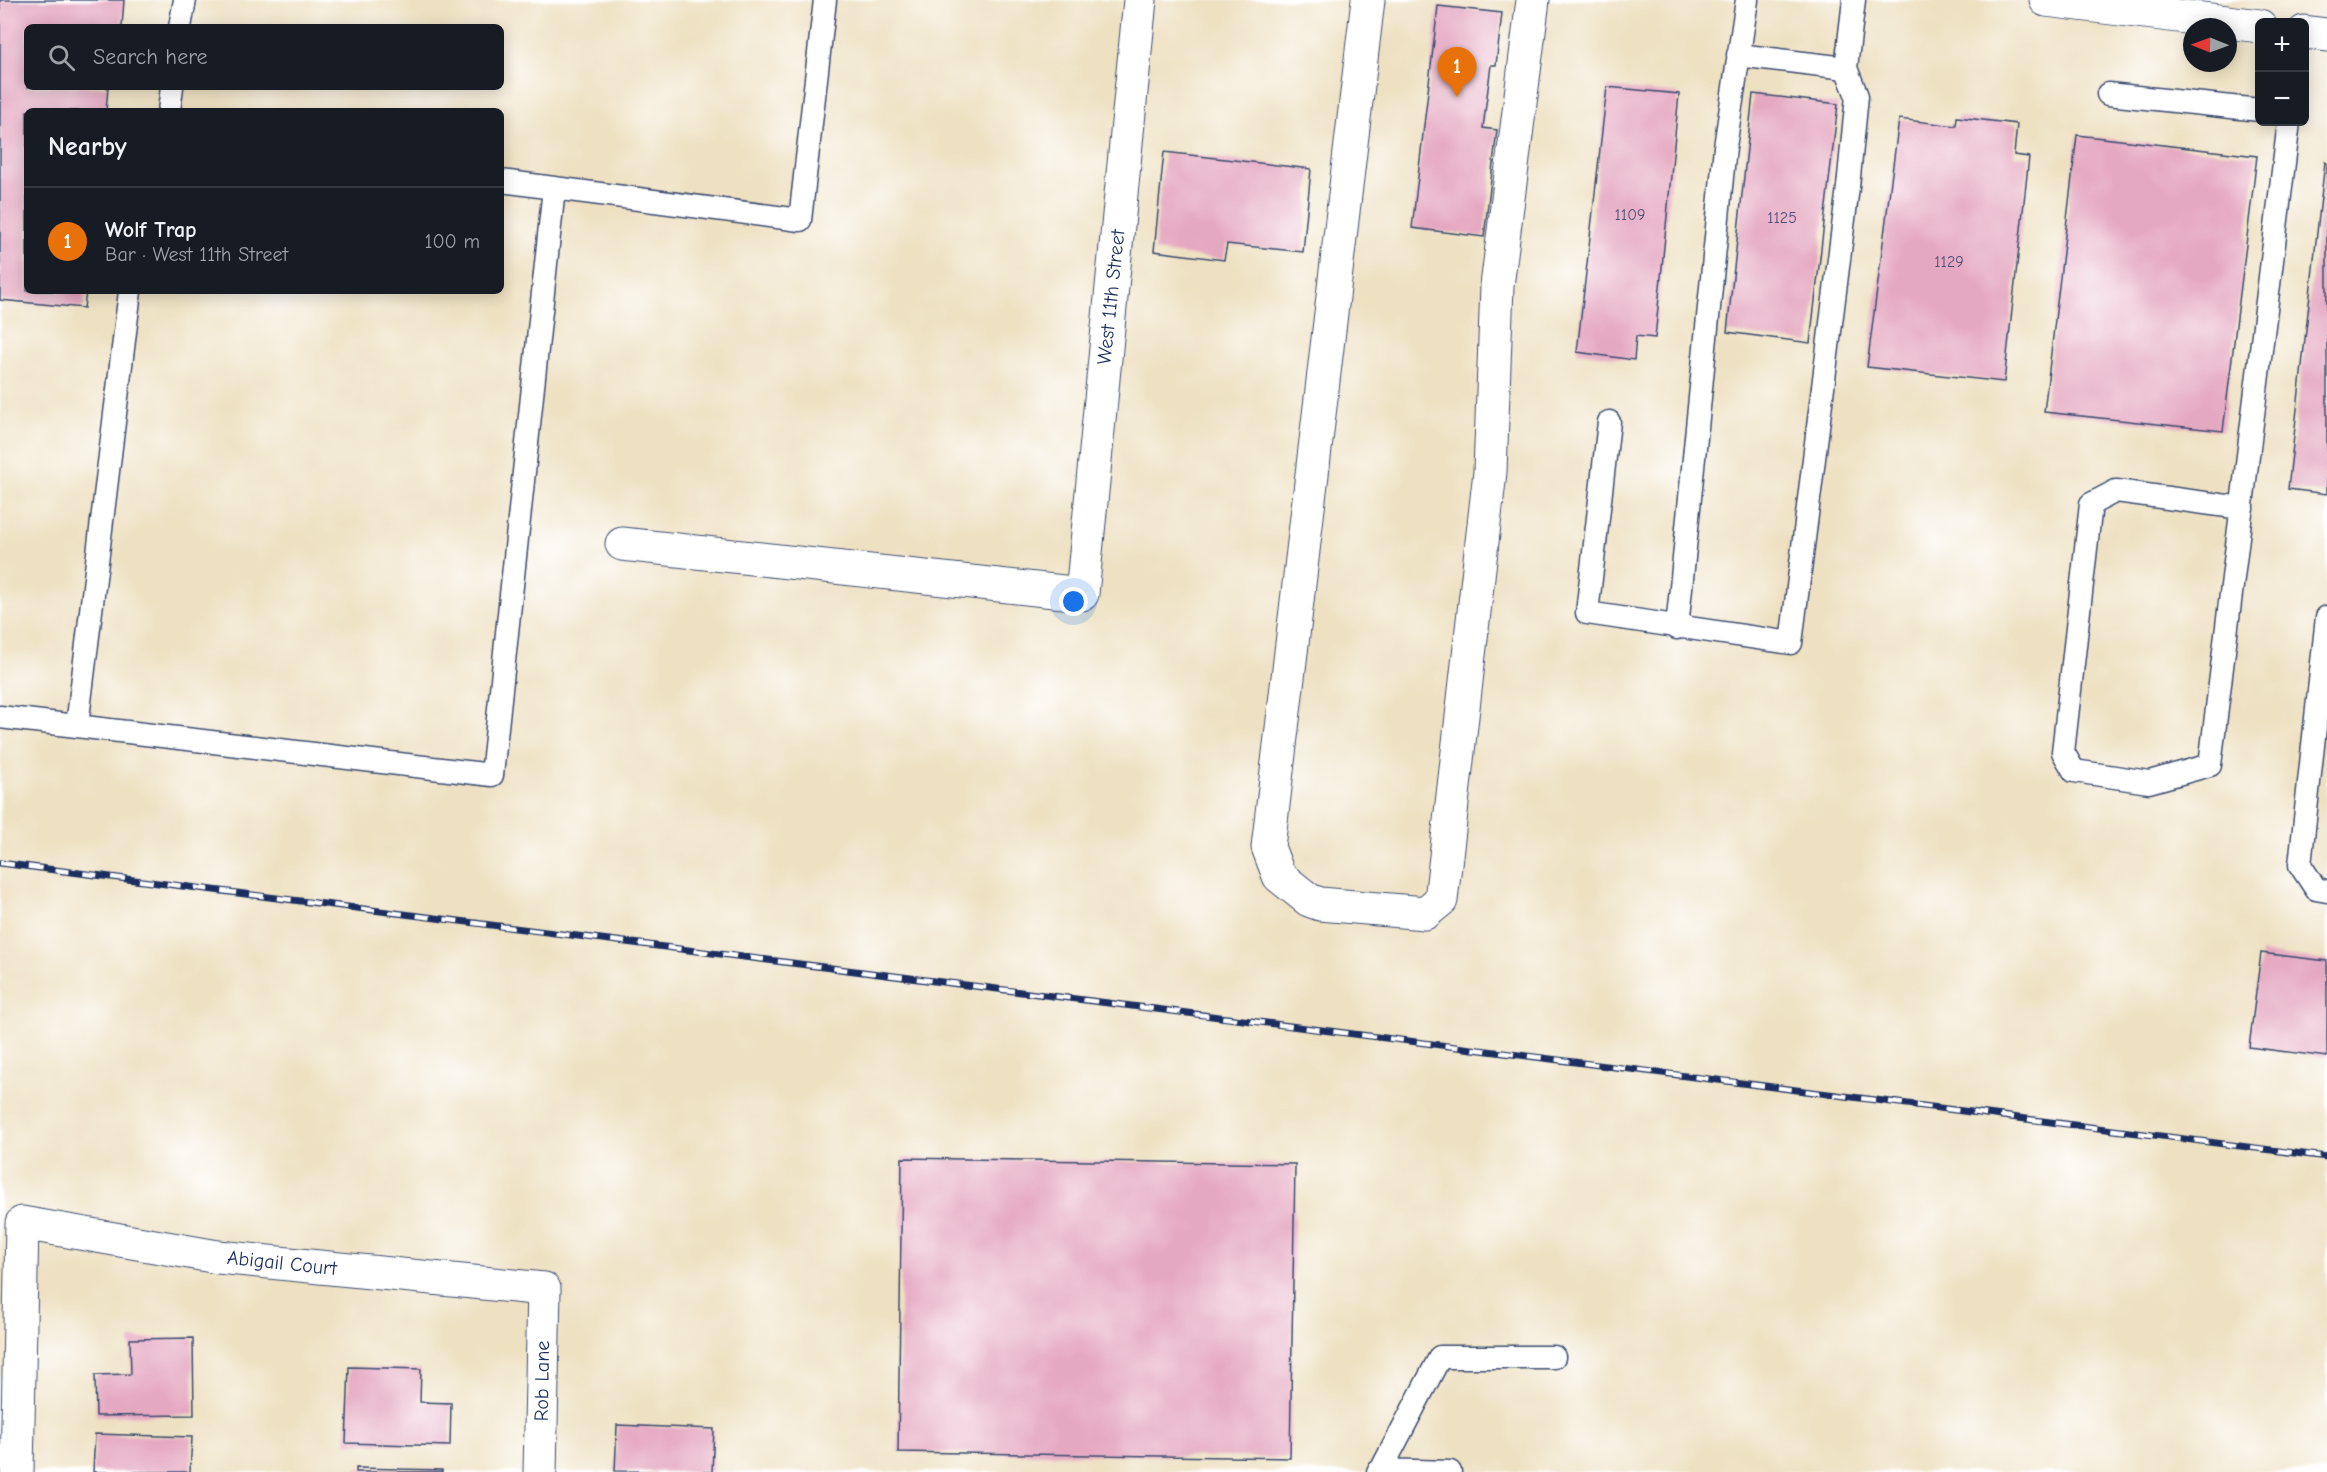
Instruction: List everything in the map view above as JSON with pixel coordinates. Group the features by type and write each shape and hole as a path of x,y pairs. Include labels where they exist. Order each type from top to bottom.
{"street":[{"name":"West 11th Street","path":"622,544 1082,594 1140,0"},
{"path":"1368,0 1268,847 1279,876 1309,900 1320,904 1425,913 1440,900 1442,888 1490,472 1497,286 1533,0"},
{"path":"2046,0 2119,4 2255,25"},
{"path":"2309,33 2327,35"},
{"name":"Abigail Court","path":"17,1472 22,1223 218,1257 544,1289"},
{"name":"Rob Lane","path":"540,1472 544,1289"}],"lane":[{"path":"181,24 185,0"},
{"path":"504,181 800,220 825,0"},
{"path":"1677,628 1725,147 1747,0"},
{"path":"1609,422 1587,613 1791,643 1848,188 1857,96 1846,68 1854,0"},
{"path":"1738,56 1846,68"},
{"path":"169,108 171,90"},
{"path":"2108,94 2255,110"},
{"path":"2242,508 2116,491 2091,504 2062,752 2074,771 2149,782 2210,765 2242,508 2289,126"},
{"path":"0,717 492,775 554,188"},
{"path":"77,726 130,294"},
{"path":"2327,617 2300,865 2316,889 2327,891"},
{"path":"1450,1472 1380,1471 1440,1358 1554,1357"}],"building":[{"path":"0,0 124,0 122,24 24,24 24,90 108,90 106,108 24,108 24,294 86,294 84,308 0,300"},
{"path":"1438,6 1502,13 1496,65 1491,65 1483,128 1497,130 1484,237 1412,228"},
{"path":"1607,87 1679,94 1655,338 1636,336 1634,360 1577,352"},
{"path":"1753,94 1838,104 1810,343 1727,332"},
{"path":"1957,117 2017,124 2014,155 2029,157 2004,382 1867,367 1899,119 1956,126"},
{"path":"2077,135 2257,156 2223,431 2044,412"},
{"path":"1164,152 1311,169 1303,252 1227,244 1224,260 1154,251"},
{"path":"2325,162 2327,163 2327,494 2288,489"},
{"path":"2261,953 2327,961 2327,1057 2249,1047"},
{"path":"902,1158 1295,1164 1290,1458 898,1452"},
{"path":"193,1338 194,1415 96,1416 95,1375 131,1374 130,1339"},
{"path":"349,1367 421,1369 420,1402 451,1403 450,1446 346,1443"},
{"path":"617,1425 714,1429 712,1472 615,1471"},
{"path":"95,1434 192,1437 190,1472 93,1472"},
{"path":"356,1468 442,1470 442,1472 356,1472"}],"railway":[{"path":"0,863 2327,1157"}],"place":[{"name":"Wolf Trap","path":"1457,97"}]}
